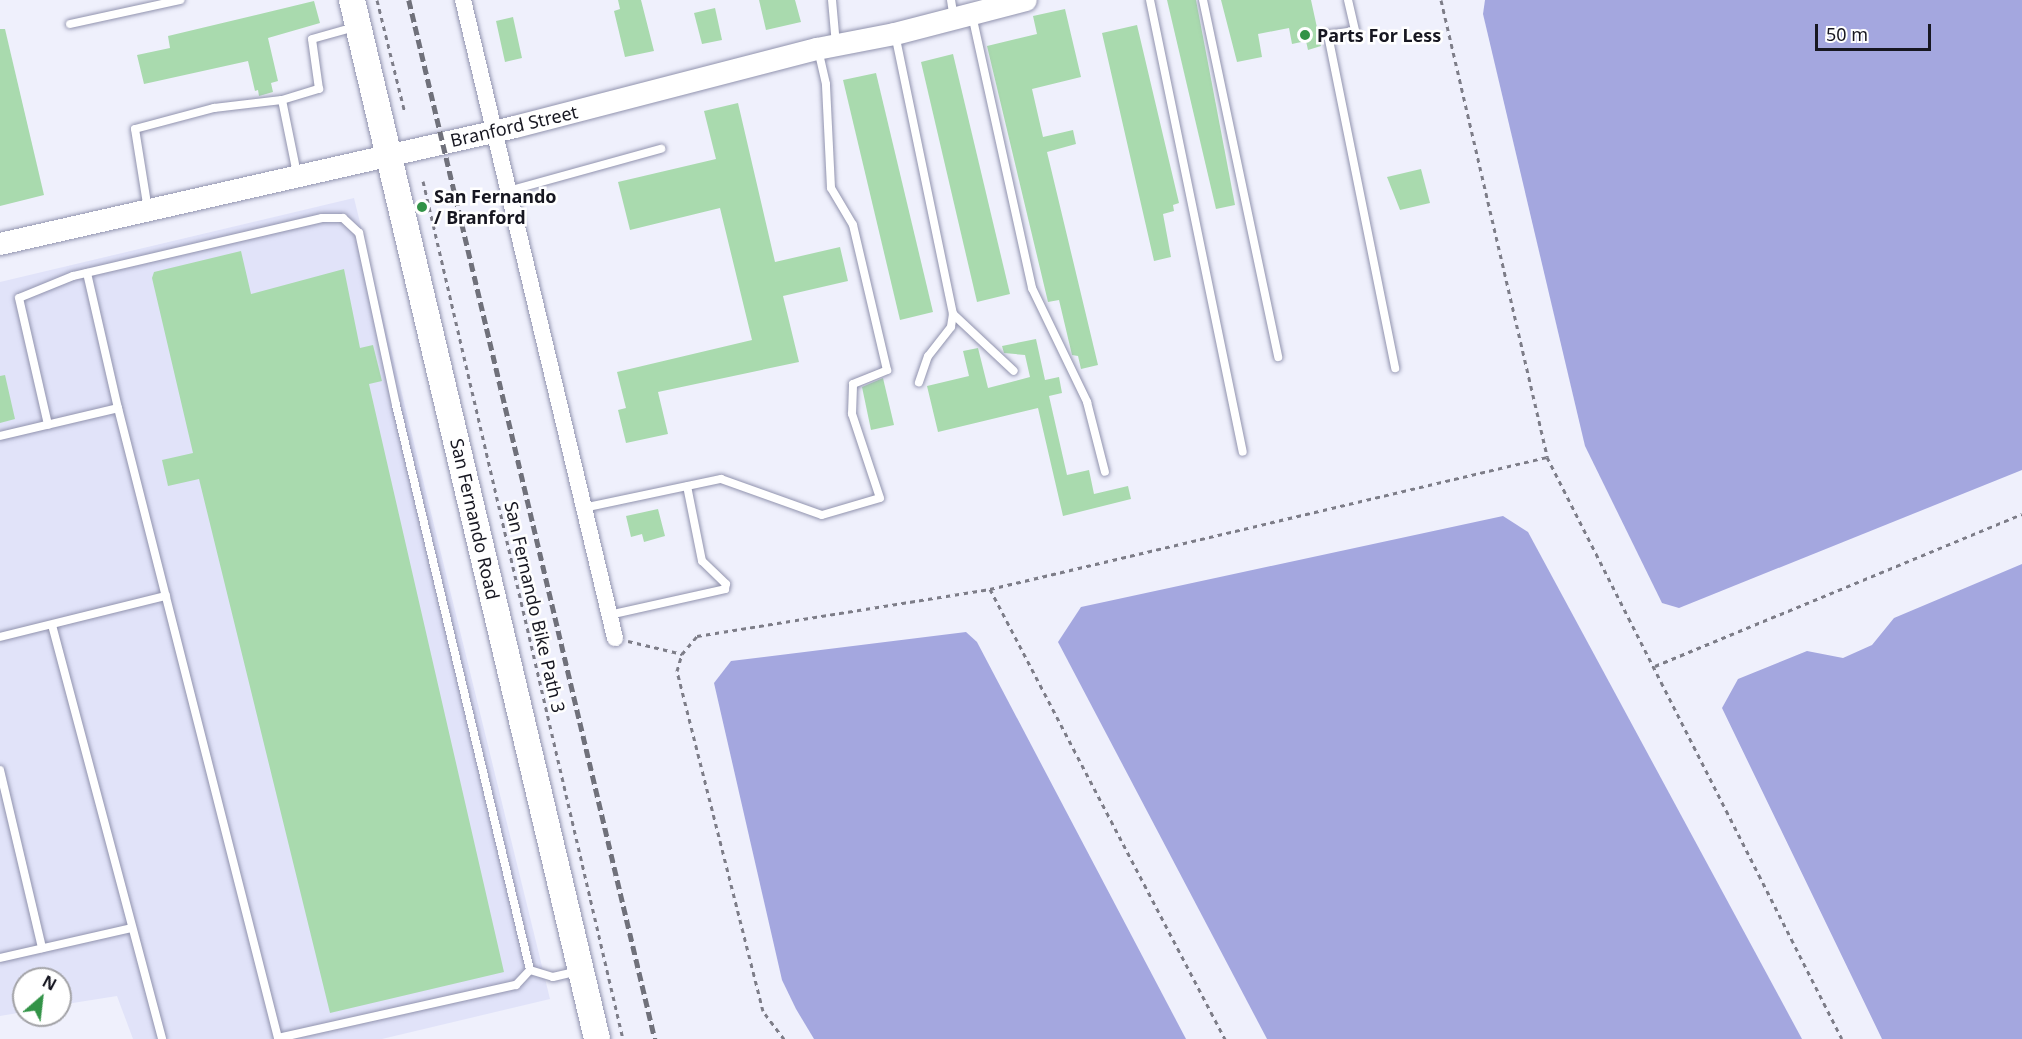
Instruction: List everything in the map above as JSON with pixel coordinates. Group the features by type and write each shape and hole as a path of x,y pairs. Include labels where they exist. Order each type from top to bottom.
{"main road":[{"name":"San Fernando Road","path":"352,0 597,1039"},
{"name":"Branford Street","path":"0,244 493,131 827,47 895,34 959,11 1026,0"}],"street":[{"path":"463,0 615,639"}],"lane":[{"path":"70,24 180,0"},
{"path":"583,508 721,479 822,514 880,498 852,414 853,384 887,370 853,225 831,188 826,84 832,0"},
{"path":"1150,0 1243,452"},
{"path":"1203,0 1278,357"},
{"path":"1348,0 1354,32 1328,35 1395,368"},
{"path":"959,11 1032,288 1087,402 1106,472"},
{"path":"148,210 135,129 214,108 282,100 319,89 312,39 358,26"},
{"path":"895,34 953,314 951,327 928,356 919,382"},
{"path":"282,100 297,175"},
{"path":"508,191 661,149"},
{"path":"48,425 19,298 87,273 322,218 343,218 359,233 396,405 530,970"},
{"path":"87,273 118,408 275,1038 516,985 530,970"},
{"path":"953,314 1014,371"},
{"path":"0,436 118,408"},
{"path":"609,615 725,589 726,584 702,561 687,486"},
{"path":"0,637 166,596"},
{"path":"52,626 162,1039"},
{"path":"0,770 42,948"},
{"path":"0,958 132,928"},
{"path":"530,970 553,976 581,971"}],"path":[{"path":"377,0 405,113"},
{"path":"1441,0 1547,457 1655,666 1842,1039"},
{"name":"San Fernando Bike Path 3","path":"423,181 623,1039"},
{"path":"784,1039 763,1011 677,671 682,654 697,636 990,589 1547,457"},
{"path":"1655,666 2022,514"},
{"path":"990,589 1225,1039"},
{"path":"615,639 682,654"}],"shaded area":[{"path":"354,198 550,999 382,1039 133,1039 117,996 72,1003 72,967 12,967 12,1014 0,1016 0,282"}],"water":[{"path":"1485,0 2022,0 2022,470 1679,608 1662,603 1585,446 1483,14"},
{"path":"1503,516 1528,532 1802,1039 1267,1039 1058,642 1081,607"},
{"path":"2022,564 2022,1039 1882,1039 1722,708 1738,679 1807,651 1843,658 1872,645 1894,618"},
{"path":"966,632 977,642 1186,1039 814,1039 796,1009 782,980 714,683 731,661"}],"building":[{"path":"618,0 641,0 654,51 625,57 614,11 620,9"},
{"path":"759,0 795,0 801,22 766,30"},
{"path":"1167,0 1196,0 1235,205 1216,209"},
{"path":"1221,0 1311,0 1321,46 1308,50 1306,41 1292,44 1289,28 1258,34 1262,57 1237,62"},
{"path":"314,1 320,23 268,38 278,81 271,83 273,92 259,96 258,90 255,91 248,61 144,84 137,55 170,48 168,36"},
{"path":"715,8 722,40 702,44 694,13"},
{"path":"1065,9 1081,77 1032,89 1043,137 1073,130 1076,144 1047,152 1098,365 1081,369 1078,356 1072,355 1059,300 1048,302 987,46 1037,34 1033,16"},
{"path":"513,17 522,58 505,62 496,21"},
{"path":"1137,25 1179,203 1173,205 1174,211 1163,214 1171,257 1154,261 1102,33"},
{"path":"0,29 5,29 44,195 0,206"},
{"path":"953,54 1010,294 977,302 921,62"},
{"path":"876,73 933,312 900,320 843,80"},
{"path":"738,103 775,262 840,247 848,281 783,296 799,362 658,392 668,434 626,443 618,410 626,408 617,372 752,340 720,208 630,230 618,182 716,159 704,111"},
{"path":"1421,169 1430,203 1400,210 1387,177"},
{"path":"241,251 251,294 344,269 360,348 373,345 382,381 369,384 504,972 330,1013 199,479 168,486 162,460 193,453 152,278 154,272"},
{"path":"1036,339 1045,380 1059,377 1062,393 1049,396 1067,475 1089,470 1094,494 1128,486 1131,499 1063,516 1038,408 938,432 927,386 969,376 963,351 978,348 988,388 1030,377 1025,355 1004,353 1002,346"},
{"path":"5,375 15,419 0,423 0,376"},
{"path":"883,378 894,425 871,430 862,387"},
{"path":"658,509 665,536 644,542 642,534 631,537 626,516"}],"railway":[{"path":"409,0 655,1039"}],"place":[{"name":"Parts For Less","path":"1305,35"},
{"name":"San Fernando / Branford","path":"422,207"}]}
